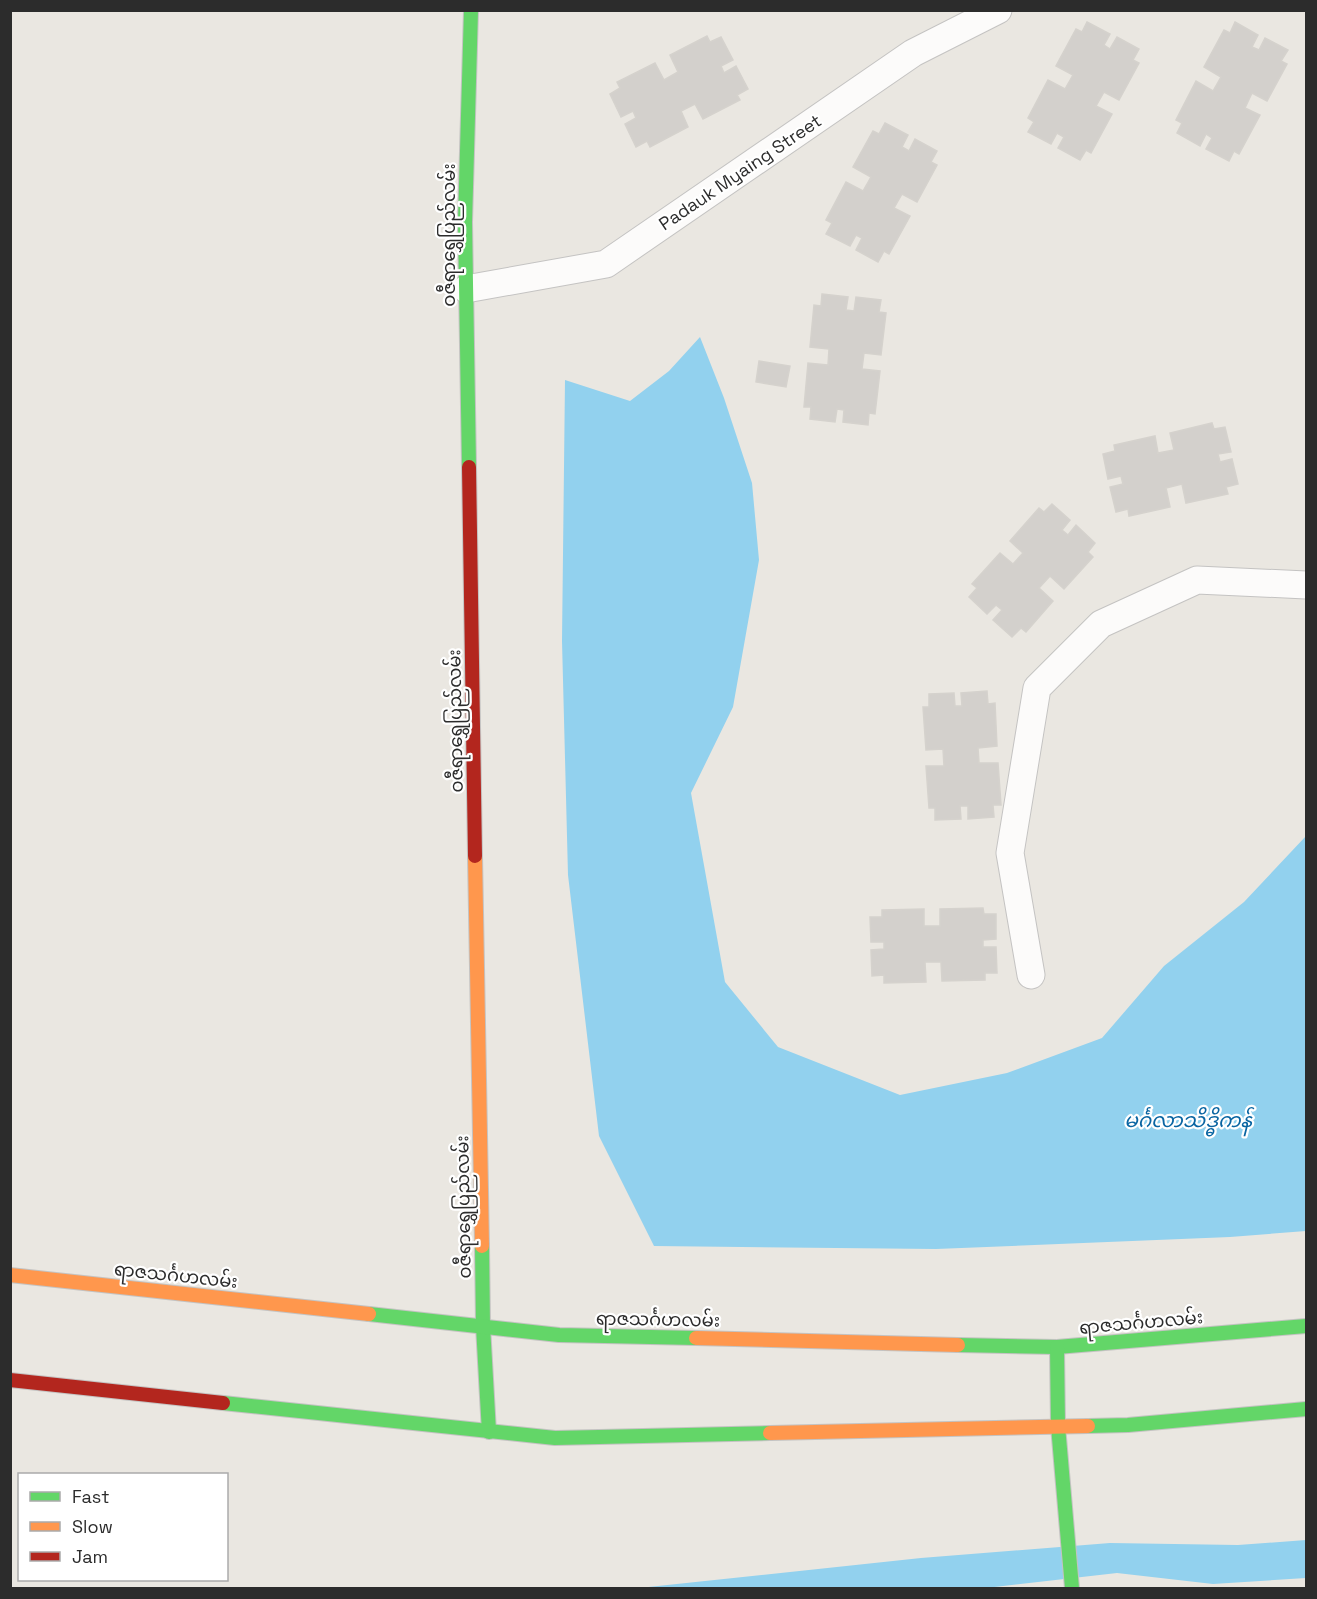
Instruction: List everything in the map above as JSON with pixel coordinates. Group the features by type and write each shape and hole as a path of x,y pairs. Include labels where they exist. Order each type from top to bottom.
{"main road":[{"name":"ဝဇီရာရွှေပြည်လမ်း","path":"471,10 465,222 483,1326 489,1432"},
{"name":"ရာဇသင်္ဂဟလမ်း","path":"10,1275 559,1335 1057,1347 1306,1326"},
{"path":"1057,1347 1058,1426 1072,1587"},
{"path":"10,1380 555,1438 1128,1425 1306,1409"}],"street":[{"name":"Padauk Myaing Street","path":"466,289 606,264 913,53 998,10"},
{"path":"1031,975 1010,853 1037,687 1101,624 1197,580 1306,585"}],"water":[{"name":"မင်္ဂလာသိဒ္ဓိကန်","path":"700,337 724,398 752,483 759,560 733,707 691,793 725,982 778,1047 900,1095 1007,1073 1102,1038 1164,966 1244,902 1306,836 1306,1231 1230,1237 936,1249 654,1246 599,1136 568,875 562,641 565,380 630,401 669,371"},
{"path":"1306,1540 1306,1578 1213,1584 1117,1573 986,1588 639,1588 921,1558 1110,1543 1238,1545"}],"building":[{"path":"1087,22 1110,34 1104,45 1110,49 1117,37 1139,49 1133,60 1139,63 1119,100 1104,92 1096,106 1112,114 1091,153 1086,150 1080,160 1058,148 1064,137 1057,133 1051,144 1028,132 1034,122 1028,118 1048,80 1065,89 1073,75 1056,66 1076,29 1082,32"},
{"path":"1235,22 1258,35 1252,47 1259,50 1265,38 1288,50 1281,61 1287,64 1267,101 1252,93 1245,108 1260,115 1239,154 1234,151 1229,161 1206,149 1212,138 1206,134 1200,146 1177,133 1182,123 1176,120 1196,81 1213,91 1221,77 1204,67 1224,30 1230,33"},
{"path":"707,36 710,42 721,37 733,60 721,66 724,73 736,66 748,89 737,95 740,100 703,119 695,104 681,111 688,127 650,147 647,141 636,147 625,124 636,118 633,111 621,117 610,94 620,88 617,82 655,63 664,80 678,72 670,55"},
{"path":"885,123 908,135 902,147 909,151 915,139 937,151 931,162 937,165 917,202 902,194 894,208 910,216 889,254 884,251 878,262 856,250 862,238 856,235 850,246 826,234 832,223 826,220 846,182 863,191 871,177 853,167 873,131 879,134"},
{"path":"822,294 848,297 846,310 854,311 856,297 881,300 879,312 886,313 881,355 864,353 862,369 880,371 875,414 869,413 868,425 843,422 844,410 837,409 835,422 810,419 811,407 804,407 808,363 828,365 829,349 810,347 814,305 821,306"},
{"path":"759,361 790,366 786,387 756,382"},
{"path":"1212,423 1214,429 1225,427 1231,452 1218,454 1220,462 1232,459 1238,484 1226,487 1228,494 1186,503 1182,484 1166,488 1170,507 1129,516 1128,509 1116,512 1110,487 1123,484 1121,476 1108,479 1103,454 1115,451 1114,445 1155,436 1158,453 1174,450 1170,433"},
{"path":"1052,504 1070,520 1062,530 1068,535 1076,525 1095,543 1088,552 1093,557 1064,589 1050,576 1039,588 1053,601 1026,632 1021,628 1012,637 993,620 1002,610 996,605 987,614 969,597 977,588 972,584 1000,553 1013,564 1023,553 1010,541 1039,508 1044,512"},
{"path":"987,691 988,704 995,703 997,746 978,748 979,763 998,763 1001,805 993,805 994,817 968,819 968,806 960,806 961,819 935,820 935,808 929,808 926,766 944,766 943,749 926,750 923,707 929,707 929,694 954,693 955,706 962,706 961,693"},
{"path":"983,908 984,914 996,914 996,939 983,940 983,947 996,947 997,973 985,973 985,980 942,981 941,962 925,962 926,982 884,983 884,975 872,976 871,950 884,949 884,942 871,942 870,917 882,917 882,910 924,909 924,926 940,926 940,909"}],"traffic: fast":[{"path":"469,467 465,222 471,10"},
{"path":"482,1246 483,1326 489,1432"},
{"path":"369,1314 559,1335 696,1338"},
{"path":"958,1345 1057,1347 1306,1326"},
{"path":"1057,1347 1058,1426 1072,1588"},
{"path":"223,1403 555,1438 770,1433"},
{"path":"1088,1426 1128,1425 1306,1409"}],"traffic: slow":[{"path":"475,856 482,1246"},
{"path":"10,1275 369,1314"},
{"path":"696,1338 958,1345"},
{"path":"770,1433 1088,1426"}],"traffic: jam":[{"path":"469,467 475,856"},
{"path":"10,1380 223,1403"}]}
